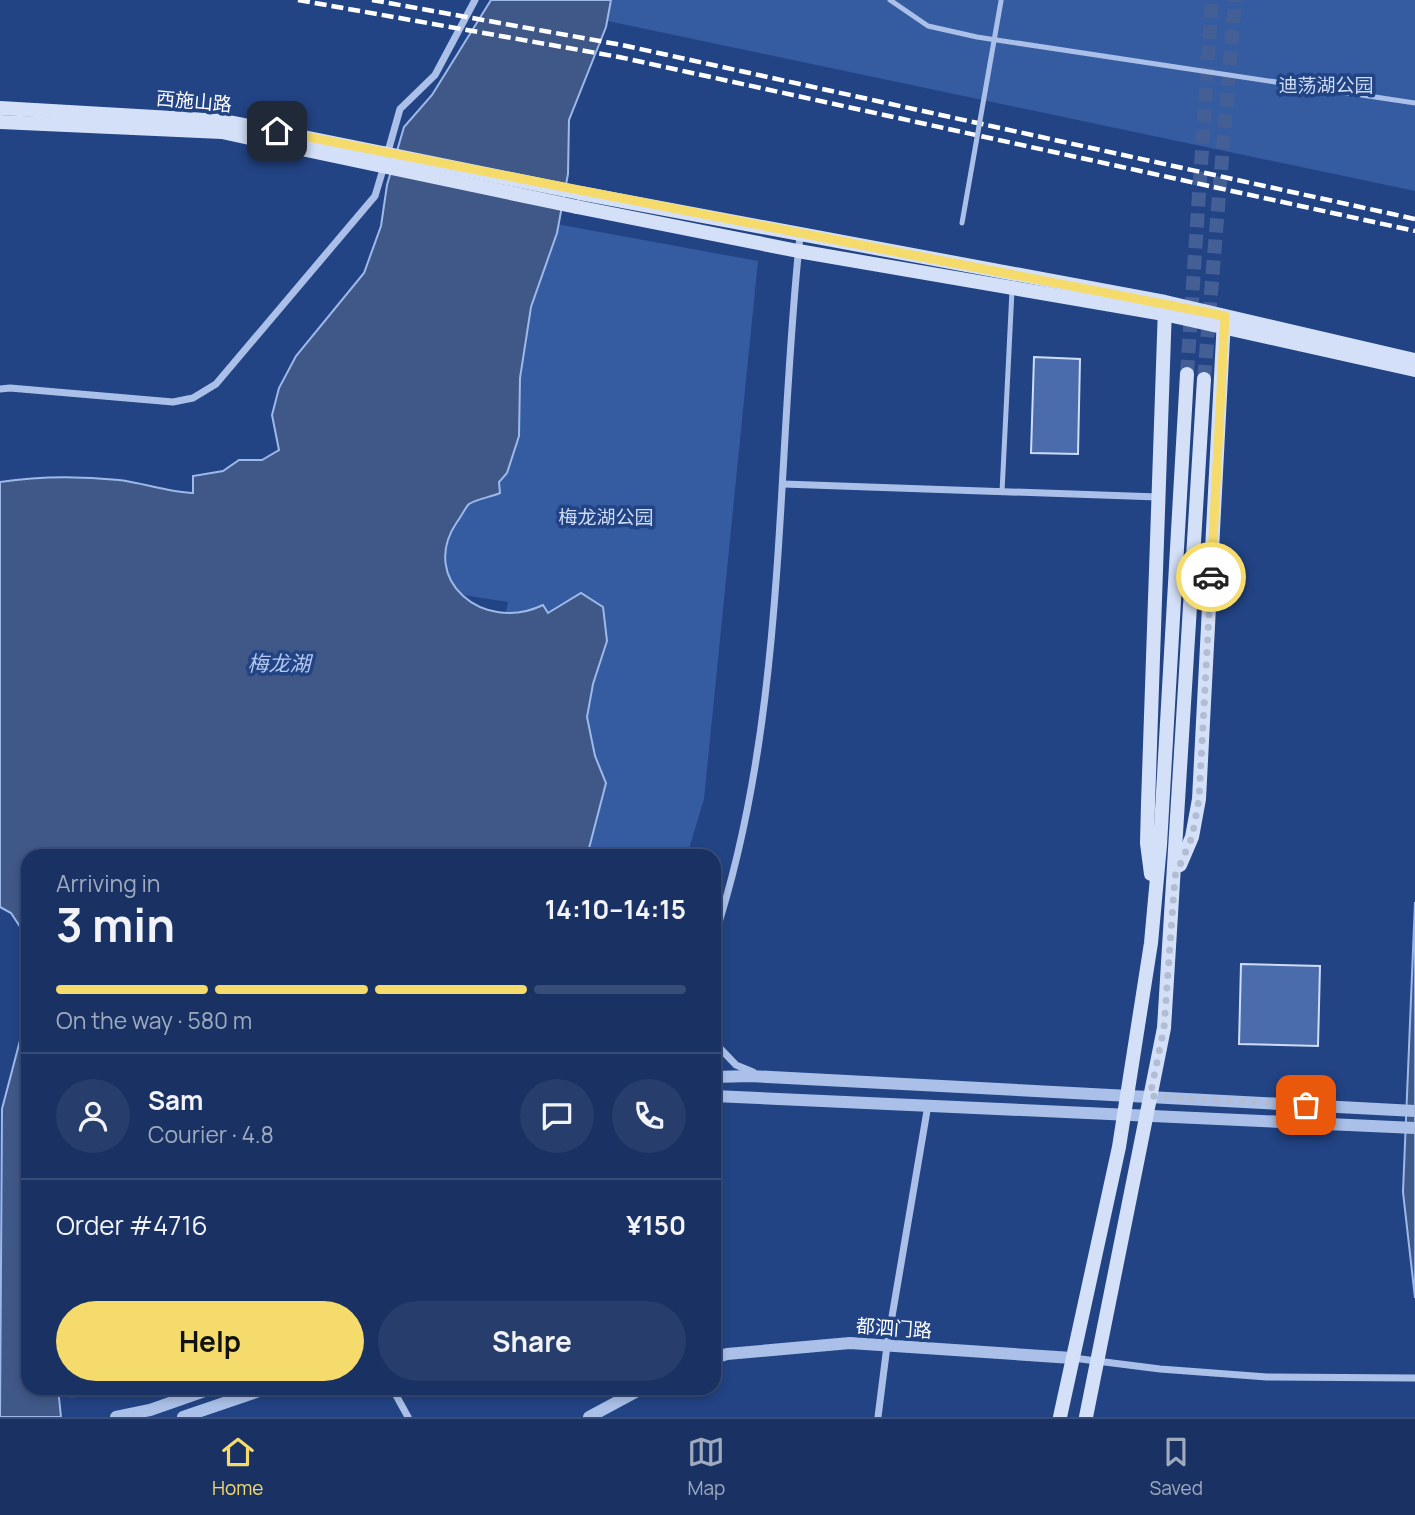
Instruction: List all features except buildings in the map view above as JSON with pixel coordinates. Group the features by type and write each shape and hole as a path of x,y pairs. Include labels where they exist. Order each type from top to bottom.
{"main road":[{"name":"西施山路","path":"0,108 224,121 383,160"},
{"name":"西施山路","path":"0,122 222,132 383,160"},
{"path":"383,160 579,200 798,251 1012,287 1164,308"},
{"path":"579,200 800,236 1164,308 1415,370"},
{"path":"1154,902 1147,843 1164,308"},
{"path":"1224,322 1415,360"},
{"path":"1175,876 1192,837 1199,799 1224,322"},
{"path":"1060,1417 1125,1113 1154,902 1187,374"},
{"path":"1086,1417 1164,1028 1204,379"}],"street":[{"path":"0,389 173,402 193,398 216,384 375,196 401,109 435,75 475,0"},
{"path":"721,912 752,793 783,484 800,236"},
{"path":"783,484 1158,497"},
{"path":"721,1049 736,1065 764,1076"},
{"path":"721,1077 764,1076 1415,1111"},
{"path":"721,1097 1125,1113 1415,1128"},
{"path":"878,1417 887,1346 928,1105"},
{"name":"都泗门路","path":"721,1356 850,1343 1072,1358"},
{"path":"1072,1358 1160,1369 1267,1377 1415,1378"},
{"path":"116,1417 150,1410 193,1395"},
{"path":"183,1417 199,1414 249,1395"},
{"path":"396,1395 408,1417"},
{"path":"589,1417 630,1395"},
{"path":"190,1396 199,1414"}],"lane":[{"path":"890,0 928,26 977,37 1415,103"},
{"path":"962,223 1001,1"},
{"path":"1002,492 1012,287"}],"green space":[{"name":"迪荡湖公园","path":"508,0 1415,0 1415,191"},
{"name":"梅龙湖公园","path":"540,221 758,261 704,799 689,849 442,849 488,705 508,602 450,593 433,507"},
{"path":"64,1395 87,1395 71,1398"}],"water":[{"name":"梅龙湖","path":"491,0 611,0 606,27 569,120 568,174 557,233 531,307 520,378 519,436 507,473 499,482 500,493 469,504 447,543 446,563 451,581 463,596 479,607 499,612 520,612 543,605 548,613 581,593 603,607 607,641 593,684 587,717 595,756 606,783 589,849 21,849 21,928 11,913 0,907 0,482 89,478 119,480 193,493 193,476 223,471 239,460 262,460 279,450 272,415 279,388 296,356 364,273 381,226 387,185 404,127 432,95"},
{"path":"1415,902 1415,1298 1403,1192"},
{"path":"21,1037 21,1395 59,1395 61,1417 0,1417 2,1109"}],"tunnel":[{"path":"1187,374 1212,0"},
{"path":"1204,379 1235,0"}],"railway":[{"path":"298,0 619,57 1415,231"},
{"path":"372,0 622,45 1415,219"}],"way so far":[{"path":"1211,577 1199,799 1192,837 1175,876 1164,1028 1150,1096 1306,1105"}],"route":[{"path":"277,131 580,193 1165,302 1225,316 1211,577"}]}
